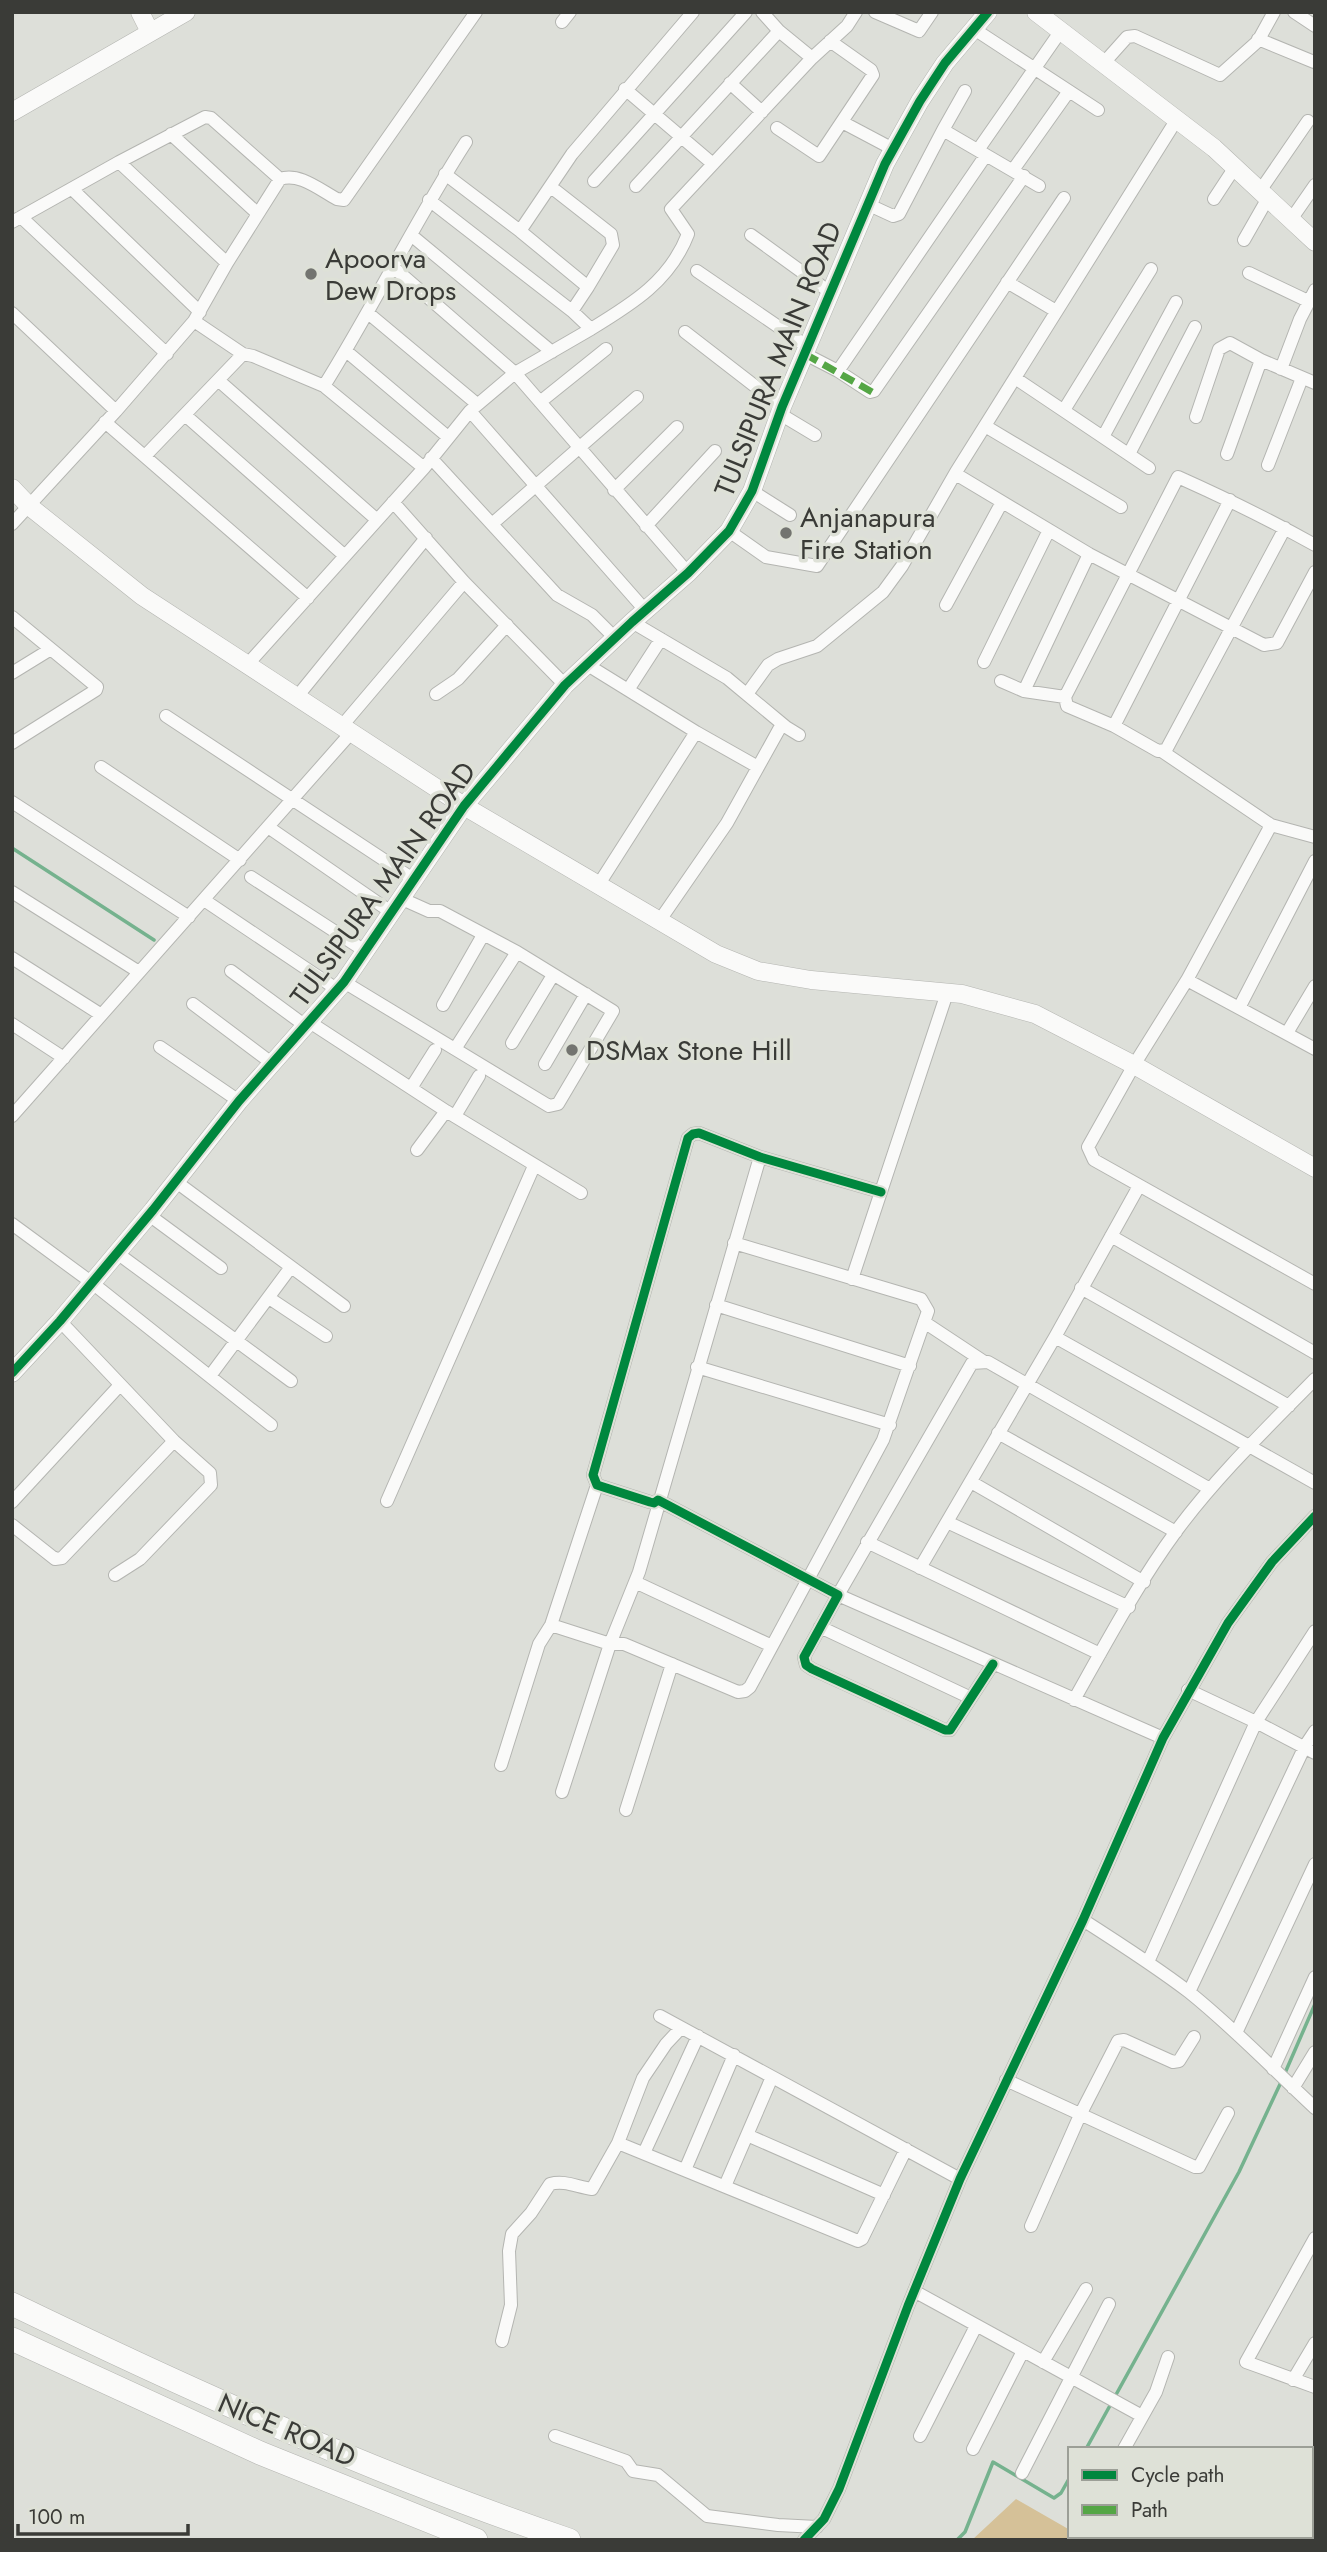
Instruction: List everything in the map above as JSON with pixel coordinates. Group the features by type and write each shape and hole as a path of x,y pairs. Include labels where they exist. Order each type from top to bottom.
{"highway":[{"name":"NICE ROAD","path":"12,2304 231,2407 430,2489 569,2540"},
{"name":"NICE ROAD","path":"12,2339 260,2453 476,2540"}],"street":[{"path":"140,12 150,32"},
{"path":"12,112 186,12"},
{"path":"12,524 116,411 197,316 227,262 280,179 287,176 296,177 337,199 344,200 476,12"},
{"path":"520,231 572,154 693,12"},
{"path":"594,181 746,12"},
{"path":"762,12 811,58"},
{"path":"247,665 428,463 474,407 515,373 638,300 664,274 688,234 671,209 811,58 847,26 856,12"},
{"path":"876,12 919,31 932,12"},
{"name":"TULSIPURA MAIN ROAD","path":"12,1373 60,1321 149,1215 239,1101 341,986 464,806 565,685 688,573 729,531 752,491 781,410 867,204 893,149 945,63 988,12"},
{"path":"1036,12 1102,65 1177,118 1235,167 1315,242"},
{"path":"1102,65 1127,37 1135,36 1220,75 1258,39 1274,12"},
{"path":"1294,12 1315,26"},
{"path":"974,29 1098,110"},
{"path":"636,186 779,30"},
{"path":"838,371 1060,32"},
{"path":"1258,39 1314,62"},
{"path":"777,128 819,156 873,73 831,41"},
{"path":"730,83 762,111"},
{"path":"625,89 713,164"},
{"path":"867,204 893,216 899,214 965,91"},
{"path":"697,271 806,351 870,392 874,391 1019,173 1069,91"},
{"path":"166,354 17,219 205,117 211,118 280,179"},
{"path":"747,694 768,665 817,646 883,592 902,566 956,472 1177,118"},
{"path":"1244,240 1264,195 1308,121"},
{"path":"842,122 893,149"},
{"path":"943,131 1039,186"},
{"path":"171,134 257,213"},
{"path":"324,386 368,313 429,201 466,142"},
{"path":"119,162 227,262"},
{"path":"1214,199 1235,167"},
{"path":"445,174 588,287"},
{"path":"1290,221 1315,185"},
{"path":"551,187 614,239 613,245 572,311"},
{"path":"72,189 197,316 243,354 324,386 428,463 492,524 557,595 592,615 615,638"},
{"path":"729,531 766,557 817,566 1063,198"},
{"path":"429,201 591,328"},
{"path":"411,234 552,352"},
{"path":"751,235 831,293"},
{"path":"393,267 515,373 688,573"},
{"path":"1064,410 1151,269"},
{"path":"1249,273 1311,296 1281,369"},
{"path":"1007,282 1056,311"},
{"path":"1103,437 1176,302"},
{"path":"12,313 116,411"},
{"path":"368,313 474,407 638,616 661,639 727,678 800,735"},
{"path":"1129,454 1195,327"},
{"path":"685,332 816,435"},
{"path":"1196,417 1219,349 1230,343 1261,360 1315,383"},
{"path":"540,402 606,349"},
{"path":"346,351 448,437"},
{"path":"145,456 243,354"},
{"path":"1227,454 1261,360"},
{"path":"1015,377 1149,468"},
{"path":"1268,465 1302,378"},
{"path":"218,380 376,519"},
{"path":"492,524 637,397"},
{"path":"185,415 345,556"},
{"path":"105,422 308,598"},
{"path":"985,426 1121,507"},
{"path":"614,490 677,427"},
{"path":"646,526 716,451"},
{"path":"956,472 1089,554 1264,645 1277,643 1315,572"},
{"path":"1315,545 1230,500 1178,477 1065,697 1067,706 1114,726 1163,752 1271,825 1315,837"},
{"path":"12,488 29,506 142,596 296,698 464,806 716,954 758,971 811,980 962,994 1035,1014 1134,1065 1315,1168"},
{"path":"752,491 790,515"},
{"path":"1114,726 1230,500"},
{"path":"393,502 464,582 565,685"},
{"path":"946,605 1002,502"},
{"path":"1163,752 1285,528"},
{"path":"984,662 1049,530"},
{"path":"296,698 426,538"},
{"path":"1024,691 1089,554"},
{"path":"12,1116 291,800 464,582"},
{"path":"12,617 97,689 12,743"},
{"path":"436,694 458,679 507,625"},
{"path":"628,690 661,639"},
{"path":"12,673 51,649"},
{"path":"586,664 695,732 758,766"},
{"path":"1001,681 1024,691 1065,697"},
{"path":"166,716 413,879"},
{"path":"660,920 727,823 782,723"},
{"path":"599,884 695,736 695,732"},
{"path":"101,767 240,860"},
{"path":"12,802 188,917"},
{"path":"1271,825 1187,980 1134,1065 1088,1147 1094,1160 1315,1284"},
{"path":"204,900 341,986 455,1049 549,1106 555,1105 613,1013 517,952 440,911 396,905 268,827"},
{"path":"1240,1006 1315,861"},
{"path":"251,877 365,951"},
{"path":"12,892 139,972"},
{"path":"443,1005 483,935"},
{"path":"455,1049 517,952"},
{"path":"12,958 100,1014"},
{"path":"231,971 309,1025 581,1193"},
{"path":"512,1043 553,975"},
{"path":"1187,980 1240,1006 1315,1049"},
{"path":"1287,1033 1315,986"},
{"path":"852,1279 947,993"},
{"path":"545,1064 586,994"},
{"path":"193,1004 274,1064"},
{"path":"14,1028 64,1058"},
{"path":"160,1046 239,1101"},
{"path":"411,1088 435,1050"},
{"path":"417,1150 450,1114 479,1076"},
{"path":"501,1765 539,1644 551,1625 597,1485 593,1475 688,1138 699,1133 760,1157 881,1192"},
{"path":"562,1792 610,1644 635,1582 760,1157"},
{"path":"387,1501 534,1166"},
{"path":"174,1181 344,1306"},
{"path":"920,1568 1055,1337 1139,1186"},
{"path":"149,1215 221,1268"},
{"path":"12,1224 91,1282 271,1425"},
{"path":"1111,1236 1315,1353"},
{"path":"551,1625 610,1644 624,1644 737,1692 745,1691 750,1687 810,1579 890,1426 928,1311 921,1300 734,1243"},
{"path":"117,1253 291,1381"},
{"path":"210,1377 291,1267"},
{"path":"1081,1288 1289,1406"},
{"path":"269,1298 326,1336"},
{"path":"716,1305 910,1366"},
{"path":"60,1321 174,1441 210,1473 211,1485 140,1559 115,1575"},
{"path":"924,1322 982,1361 1210,1489"},
{"path":"1055,1337 1315,1483"},
{"path":"982,1361 972,1363 867,1542 804,1657 806,1665 812,1669 945,1730 950,1730 993,1664"},
{"path":"697,1367 890,1426"},
{"path":"1074,1700 1176,1532 1249,1445 1315,1379"},
{"path":"12,1502 120,1385"},
{"path":"998,1433 1176,1532"},
{"path":"12,1525 55,1559 62,1558 174,1441"},
{"path":"971,1482 1144,1582"},
{"path":"597,1485 650,1502 658,1500 838,1595 1163,1738"},
{"path":"804,2540 824,2519 851,2462 914,2291 960,2179 1083,1920 1163,1738 1228,1623 1272,1562 1315,1516"},
{"path":"947,1522 1129,1607"},
{"path":"867,1542 1100,1654"},
{"path":"635,1582 772,1646"},
{"path":"820,1627 971,1698"},
{"path":"1148,1962 1256,1722 1315,1631"},
{"path":"626,1810 672,1664"},
{"path":"1188,1690 1310,1749"},
{"path":"1189,1992 1310,1749 1315,1731"},
{"path":"1236,2033 1315,1864"},
{"path":"1083,1920 1189,1992 1315,2108"},
{"path":"1273,2069 1315,1977"},
{"path":"660,2016 960,2179"},
{"path":"502,2341 511,2305 509,2251 512,2234 531,2213 550,2184 562,2181 576,2187 592,2189 618,2143 643,2078 666,2044 681,2028"},
{"path":"644,2152 698,2036"},
{"path":"1031,2226 1080,2115 1118,2041 1124,2040 1174,2062 1179,2061 1194,2037"},
{"path":"1293,2088 1315,2052"},
{"path":"685,2170 734,2055"},
{"path":"725,2186 772,2077"},
{"path":"1006,2080 1195,2167 1199,2167 1227,2113"},
{"path":"747,2135 884,2194"},
{"path":"618,2143 858,2241 862,2239 906,2149"},
{"path":"1315,2238 1246,2362 1315,2387"},
{"path":"1043,2362 1086,2289"},
{"path":"914,2291 1142,2416"},
{"path":"1022,2473 1109,2304"},
{"path":"920,2436 976,2326"},
{"path":"1293,2380 1315,2343"},
{"path":"973,2449 1023,2351"},
{"path":"1125,2447 1156,2392 1168,2357"},
{"path":"555,2437 626,2461 633,2470 658,2475 707,2516 817,2527"}],"shaded area":[{"path":"1016,2499 1068,2529 1068,2538 1088,2540 972,2540"}],"waterway":[{"path":"12,848 154,940"},
{"path":"1285,2073 1315,2004"},
{"path":"1087,2447 1239,2172 1282,2080"},
{"path":"957,2540 965,2532 993,2462 1054,2498 1061,2493 1068,2481"}],"marked path":[{"path":"805,354 872,392"}],"cycle path":[{"path":"12,1373 60,1321 153,1210 239,1101 344,982 464,806 565,685 688,573 729,531 752,491 782,407 885,164 945,63 988,12"},
{"path":"881,1192 760,1157 699,1133 688,1138 593,1475 597,1485 654,1503 658,1500 838,1595 804,1657 806,1665 812,1669 950,1730 993,1664"},
{"path":"804,2540 824,2519 839,2489 908,2306 960,2179 1083,1920 1163,1738 1228,1623 1272,1562 1315,1516"}],"place":[{"name":"Apoorva Dew Drops","path":"311,274"},
{"name":"Anjanapura Fire Station","path":"786,533"},
{"name":"DSMax Stone Hill","path":"572,1050"}]}
